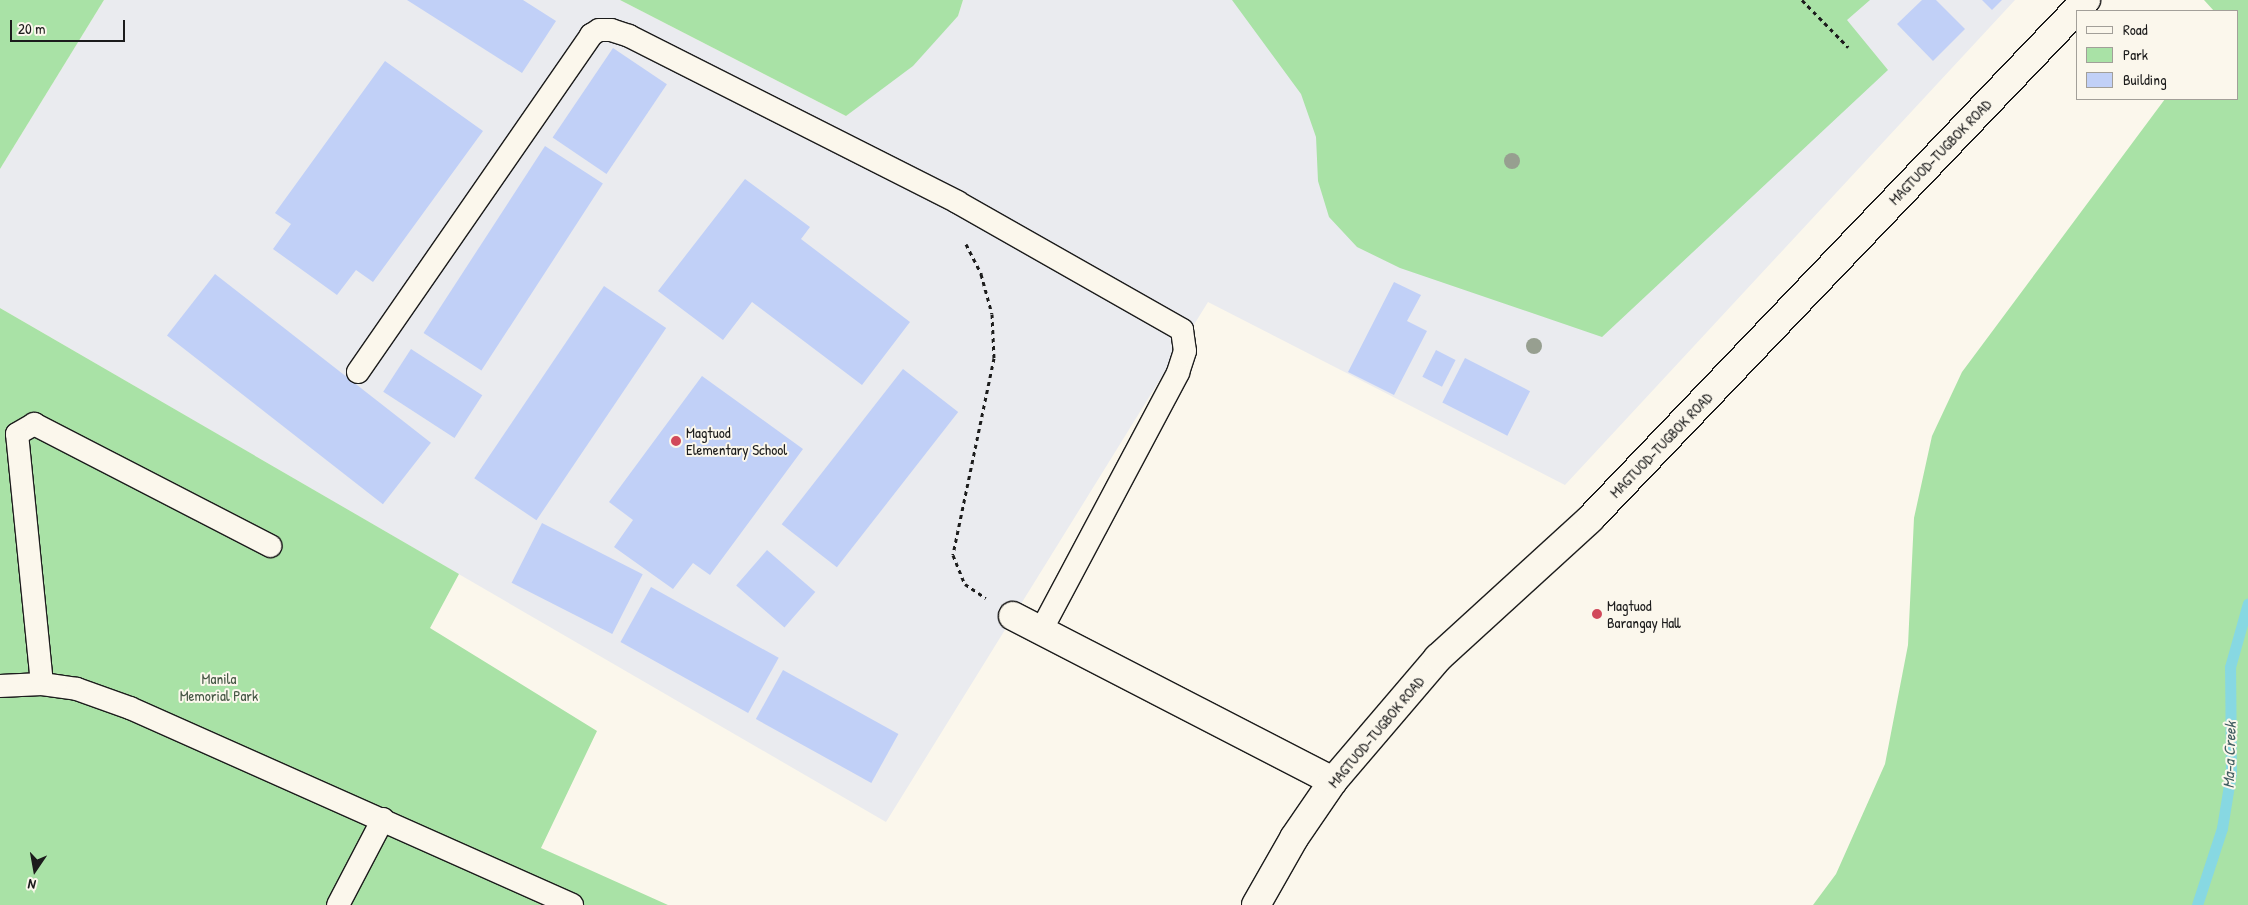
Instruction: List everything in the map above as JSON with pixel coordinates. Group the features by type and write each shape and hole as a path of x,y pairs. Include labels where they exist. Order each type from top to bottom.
{"main road":[{"name":"MAGTUOD-TUGBOK ROAD","path":"2076,10 2086,0"},
{"name":"MAGTUOD-TUGBOK ROAD","path":"1256,905 1294,838 1333,781 1438,658 1590,519 2076,10"},
{"path":"1013,616 1333,781"}],"lane":[{"path":"358,372 591,35 599,30 611,30 629,36 957,202 1182,330 1185,352 1178,373 1041,631"},
{"path":"42,684 17,434 34,424 270,546"},
{"path":"0,686 42,684 77,689 130,708 383,819 572,905"},
{"path":"338,905 383,819"}],"path":[{"path":"1802,0 1848,47"},
{"path":"957,202 965,243 981,274 992,314 994,358 953,555 965,584 1013,616"}],"shaded area":[{"name":"Magtuod Elementary School","path":"104,0 620,0 846,116 958,16 963,0 2015,0 1565,485 1208,302 886,822 0,308 0,169"}],"green space":[{"path":"0,0 104,0 0,169"},
{"path":"620,0 963,0 958,16 913,66 846,116"},
{"path":"1232,0 1870,0 1847,20 1888,70 1602,337 1400,268 1357,247 1329,217 1318,181 1316,137 1301,94"},
{"path":"2204,0 2248,0 2248,905 1813,905 1836,874 1885,764 1908,645 1914,518 1932,436 1962,372 2164,100 2238,100 2238,10 2213,10"},
{"name":"Manila Memorial Park","path":"0,308 459,574 430,628 597,731 541,848 668,905 0,905"}],"building":[{"path":"407,0 523,0 556,21 522,73"},
{"path":"1922,0 1936,0 1965,29 1933,61 1897,24"},
{"path":"1982,0 2002,0 1992,10"},
{"path":"613,48 667,84 606,174 553,138"},
{"path":"385,61 483,131 373,282 356,270 337,295 273,249 291,224 275,213"},
{"path":"545,146 603,184 481,371 424,333"},
{"path":"745,179 810,227 801,239 910,322 862,385 752,302 723,340 658,291"},
{"path":"215,274 431,443 383,504 167,335"},
{"path":"1394,282 1421,295 1407,321 1427,331 1394,395 1348,372"},
{"path":"604,286 666,328 536,520 474,478"},
{"path":"411,349 482,395 455,438 383,392"},
{"path":"1436,350 1456,360 1442,387 1422,377"},
{"path":"1465,358 1530,391 1507,436 1442,403"},
{"path":"903,369 958,412 837,567 782,524"},
{"path":"702,376 803,449 710,575 693,563 673,589 614,547 633,520 609,502"},
{"path":"542,523 643,574 612,634 512,583"},
{"path":"767,550 815,592 784,627 736,585"},
{"path":"651,587 779,658 748,713 620,642"},
{"path":"783,670 898,734 871,783 756,719"}],"waterway":[{"name":"Ma-a Creek","path":"2197,905 2222,828 2231,773 2230,667 2248,603"}],"place":[{"name":"Magtuod Elementary School","path":"676,441"},
{"name":"Magtuod Barangay Hall","path":"1597,614"}]}
